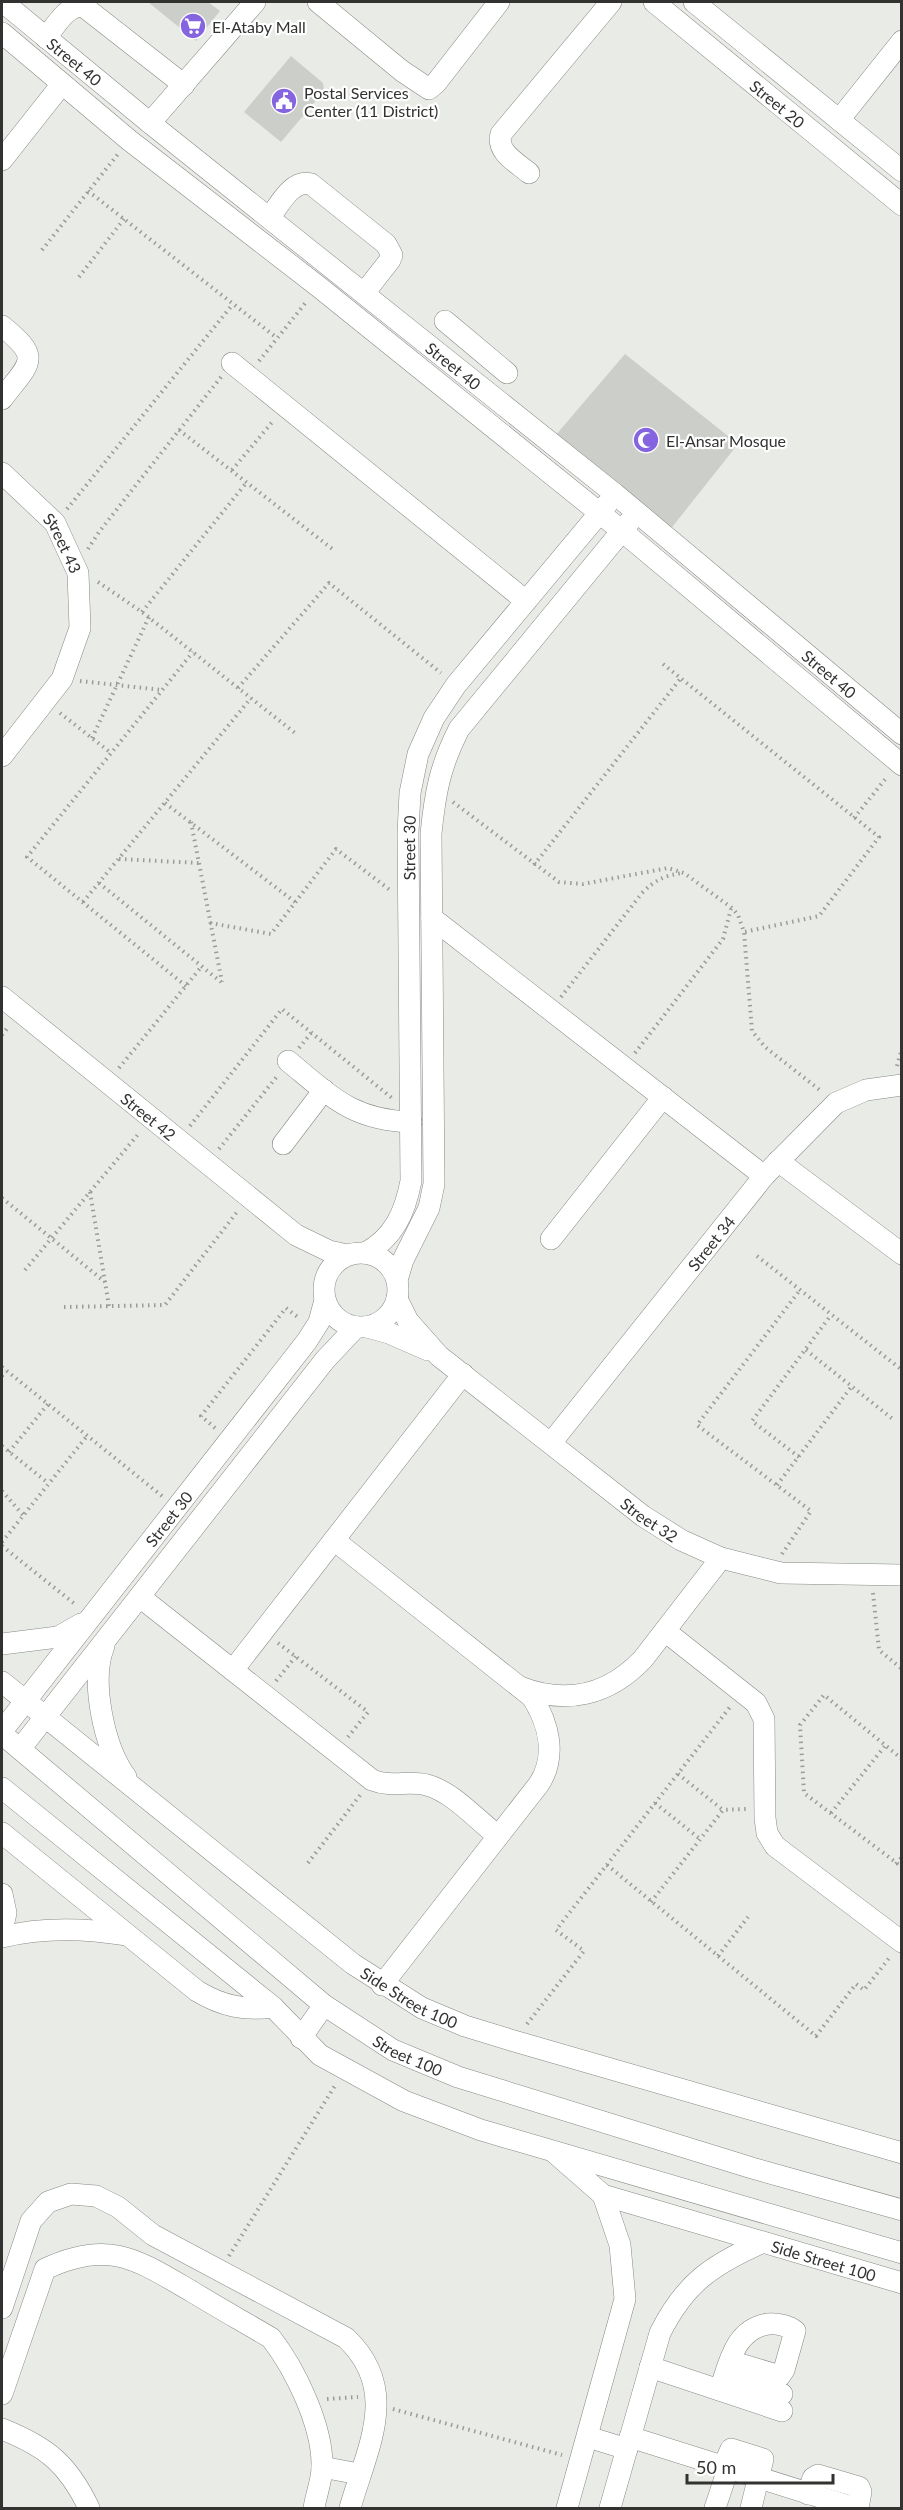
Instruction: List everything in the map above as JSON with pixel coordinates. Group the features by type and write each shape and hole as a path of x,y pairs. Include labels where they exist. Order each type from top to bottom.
{"street":[{"name":"Street 40","path":"3,2 17,9 46,38 150,123 365,292 615,494 902,734"},
{"path":"150,123 255,2"},
{"path":"318,2 402,71 429,89 499,2"},
{"path":"529,173 501,149 499,142 501,134 611,2"},
{"name":"Street 20","path":"654,2 902,205"},
{"name":"Street 20","path":"693,2 902,171"},
{"path":"46,38 69,10 83,6 184,85"},
{"name":"Street 40","path":"2,33 129,140 319,286 600,513 900,764"},
{"path":"813,131 834,116 902,41"},
{"path":"2,160 62,84"},
{"path":"270,217 294,187 305,183 311,184 390,249 392,255 365,292"},
{"path":"445,321 507,373"},
{"path":"2,326 23,343 29,357 28,366 2,399"},
{"path":"462,371 478,349"},
{"path":"240,369 526,601"},
{"name":"Street 43","path":"2,756 62,679 80,628 78,573 55,523 4,479"},
{"name":"Street 30","path":"356,1254 388,1235 399,1220 407,1201 411,1181 410,793 418,754 434,718 456,685 615,494"},
{"name":"Street 30","path":"397,1290 403,1260 429,1208 434,1184 431,834 435,788 445,758 459,729 637,512"},
{"path":"567,552 583,555 589,570"},
{"path":"432,918 663,1097 902,1254"},
{"name":"Street 42","path":"2,997 296,1235 321,1248 356,1254"},
{"path":"288,1061 324,1090 360,1114 385,1121 411,1122"},
{"name":"Street 34","path":"551,1443 771,1168 836,1103 866,1090 902,1085"},
{"path":"283,1144 324,1090"},
{"path":"551,1239 663,1097"},
{"name":"Street 42","path":"296,1235 308,1249 325,1291"},
{"path":"356,1254 385,1262 397,1290 384,1319 362,1327 339,1320 325,1291 333,1266 356,1254"},
{"name":"Street 32","path":"397,1290 408,1321 440,1356 643,1516 681,1540 721,1558 781,1573 902,1575"},
{"name":"Street 30","path":"2,1733 314,1331 325,1291"},
{"name":"Street 30","path":"20,1749 325,1360 362,1327"},
{"name":"Street 32","path":"362,1327 415,1343 440,1356"},
{"path":"233,1670 463,1374"},
{"path":"334,1540 520,1686 541,1711 546,1726 550,1759 539,1784 382,1985"},
{"path":"520,1686 534,1692 565,1696 591,1692 611,1685 628,1674 721,1558"},
{"path":"140,1597 372,1780 396,1786 416,1783 439,1790 498,1836"},
{"path":"2,1644 58,1636 91,1616"},
{"path":"664,1631 756,1703 764,1719 767,1833 775,1846 901,1942"},
{"path":"107,1639 98,1670 106,1730 122,1771 136,1789"},
{"name":"Side Street 100","path":"2,1682 353,1964 382,1985 422,2008 465,2026 514,2041 902,2154"},
{"name":"Street 100","path":"2,1733 324,2005 393,2050 458,2077 752,2168 902,2210"},
{"path":"2,1788 273,2007 320,2055 344,2070 404,2101 481,2130 902,2253"},
{"path":"2,1833 197,1991 212,2000 244,2009 273,2007"},
{"path":"2,1894 6,1912 2,1930"},
{"path":"2,1937 46,1930 82,1930 127,1935"},
{"path":"301,2038 324,2005"},
{"name":"Side Street 100","path":"552,2151 603,2195 902,2283"},
{"path":"2,2308 31,2221 48,2202 71,2194 96,2196 118,2207 153,2235 346,2338 360,2351 371,2374 377,2400 350,2508"},
{"path":"567,2508 625,2299 620,2245 603,2195"},
{"path":"139,2261 153,2235"},
{"path":"610,2508 660,2333 672,2308 689,2287 710,2269 761,2242"},
{"path":"17,2261 45,2269 66,2259 90,2253 114,2254 139,2261 271,2338 285,2356 306,2401 320,2445 322,2467 314,2508"},
{"path":"2,2394 45,2269"},
{"path":"271,2338 286,2308"},
{"path":"651,2367 725,2376 782,2403"},
{"path":"2,2429 32,2441 58,2459 77,2483 89,2508"},
{"path":"588,2437 628,2444 726,2468 856,2508"},
{"path":"322,2467 359,2474"},
{"path":"707,2508 716,2508 726,2468"},
{"path":"751,2508 760,2478"}],"path":[{"path":"42,250 129,140"},
{"path":"88,191 277,338"},
{"path":"79,277 124,219"},
{"path":"295,733 149,617 106,586 78,573 99,531 179,430 240,369 277,338 319,286"},
{"path":"55,523 233,304"},
{"path":"232,470 286,406"},
{"path":"179,430 335,551"},
{"path":"142,612 247,482"},
{"path":"238,688 329,583 456,685"},
{"path":"92,738 149,617"},
{"path":"186,986 27,857 193,652"},
{"path":"663,664 879,837 819,916 744,932"},
{"path":"534,865 681,678"},
{"path":"62,679 163,690"},
{"path":"83,902 251,698"},
{"path":"44,701 111,753"},
{"path":"854,818 900,764"},
{"path":"435,788 559,882 571,884 668,868 684,873 732,908 738,915 744,932 752,1031 765,1047 836,1103"},
{"path":"165,803 296,902"},
{"path":"99,883 222,982 191,822"},
{"path":"210,923 271,934 336,849 409,906"},
{"path":"119,859 199,863"},
{"path":"551,1010 642,893 653,882 668,875 684,873"},
{"path":"624,1067 723,939 732,908"},
{"path":"108,1083 202,966"},
{"path":"208,1164 311,1033"},
{"path":"26,1270 151,1118"},
{"path":"90,1192 110,1306"},
{"path":"64,1307 165,1305 248,1197"},
{"path":"2,1198 105,1282"},
{"path":"757,1256 902,1371"},
{"path":"781,1573 784,1550 811,1511 697,1425 800,1290"},
{"path":"230,1440 201,1416 286,1308 314,1331"},
{"path":"799,1457 752,1421 831,1315"},
{"path":"805,1350 894,1420"},
{"path":"2,1376 4,1369 176,1508"},
{"path":"777,1485 852,1386"},
{"path":"9,1452 48,1404"},
{"path":"87,1436 22,1515 2,1544 91,1616"},
{"path":"2,1446 48,1483"},
{"path":"2,1491 22,1515"},
{"path":"872,1575 879,1650 902,1669"},
{"path":"263,1631 368,1712 337,1752"},
{"path":"265,1695 296,1656"},
{"path":"514,2041 584,1951 556,1930 743,1691"},
{"path":"902,1759 824,1695 800,1725 804,1793 902,1868"},
{"path":"831,1813 885,1746"},
{"path":"678,1774 723,1810 765,1808"},
{"path":"308,1863 372,1780"},
{"path":"655,1803 700,1839"},
{"path":"651,1902 723,1810"},
{"path":"896,1864 902,1857"},
{"path":"607,1865 816,2036 856,1984 864,1990 901,1942"},
{"path":"718,1956 748,1917"},
{"path":"219,2272 344,2070"},
{"path":"306,2401 377,2400 581,2460"}],"building":[{"name":"El-Ataby Mall","path":"148,2 208,2 220,11 196,41"},
{"name":"Postal Services Center (11 District)","path":"291,56 323,83 324,91 281,142 244,112"},
{"name":"El-Ansar Mosque","path":"625,354 738,444 669,531 555,436"}],"place":[{"name":"El-Ataby Mall","path":"193,26"},
{"name":"Postal Services Center (11 District)","path":"284,101"},
{"name":"El-Ansar Mosque","path":"646,440"}]}
